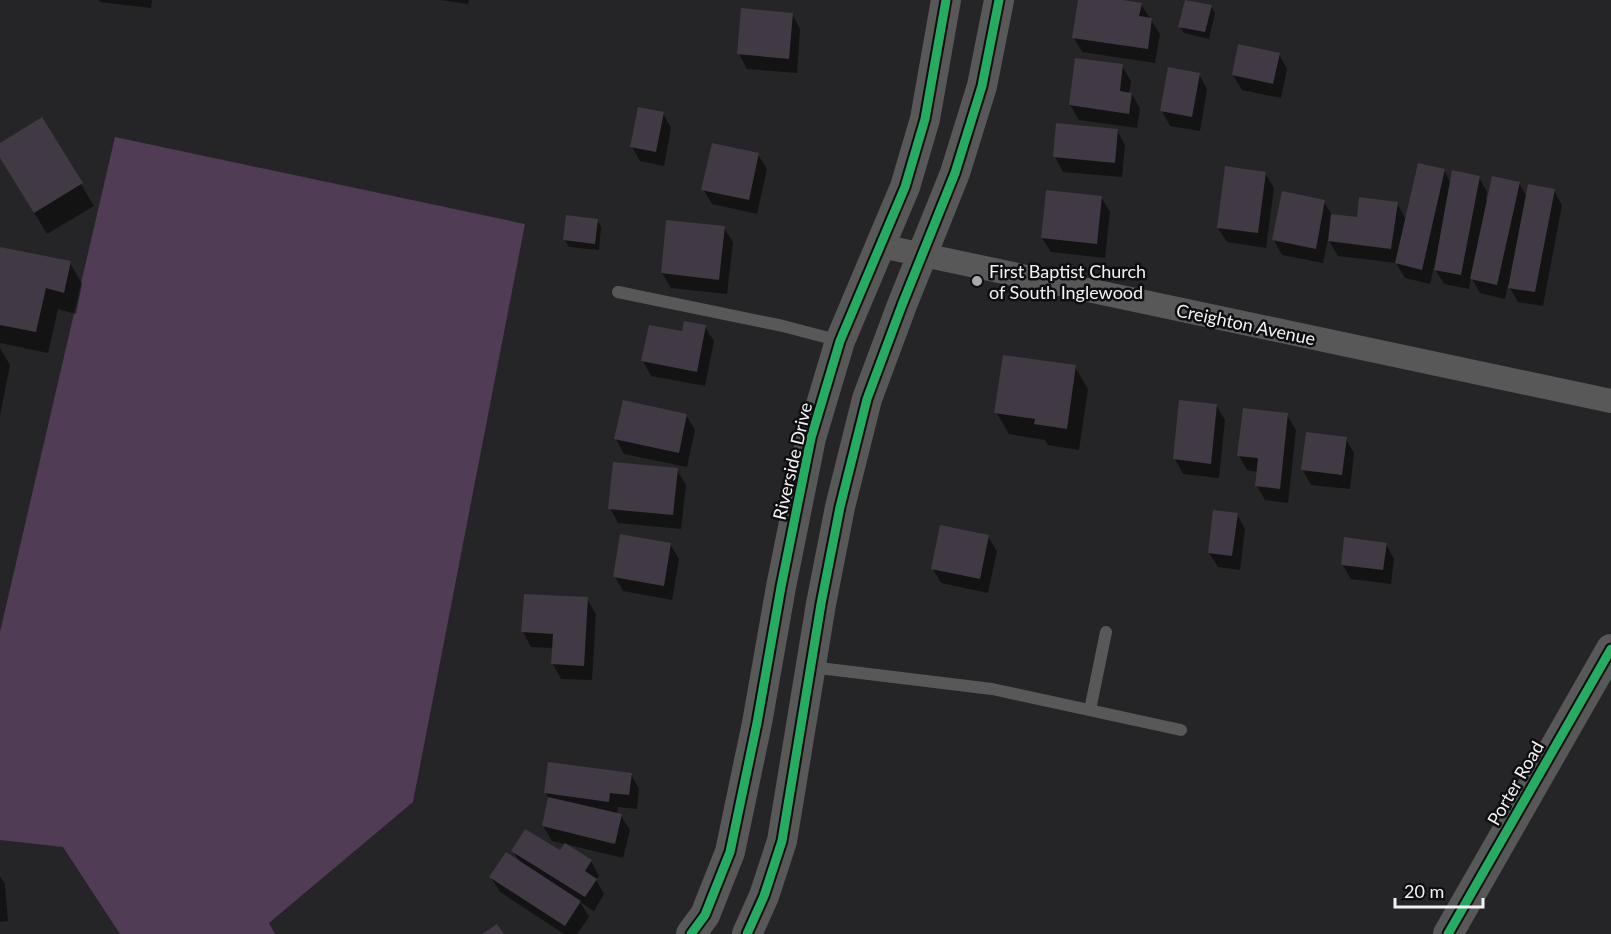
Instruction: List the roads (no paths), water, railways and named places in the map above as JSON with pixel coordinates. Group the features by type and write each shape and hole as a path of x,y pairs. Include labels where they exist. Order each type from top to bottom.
{"street":[{"name":"Riverside Drive","path":"691,934 705,915 730,852 812,438 840,341 904,187 925,119 946,0"},
{"path":"747,934 764,896 782,841 821,604 840,507 867,399 955,173 982,86 999,0"},
{"name":"Creighton Avenue","path":"881,246 1611,401"},
{"name":"Porter Road","path":"1448,934 1611,649"},
{"path":"721,874 764,896"}],"lane":[{"path":"618,292 783,326 840,341"},
{"path":"1090,710 1106,632"},
{"path":"811,666 992,689 1181,730"}],"place":[{"name":"First Baptist Church of South Inglewood","path":"977,281"}]}
